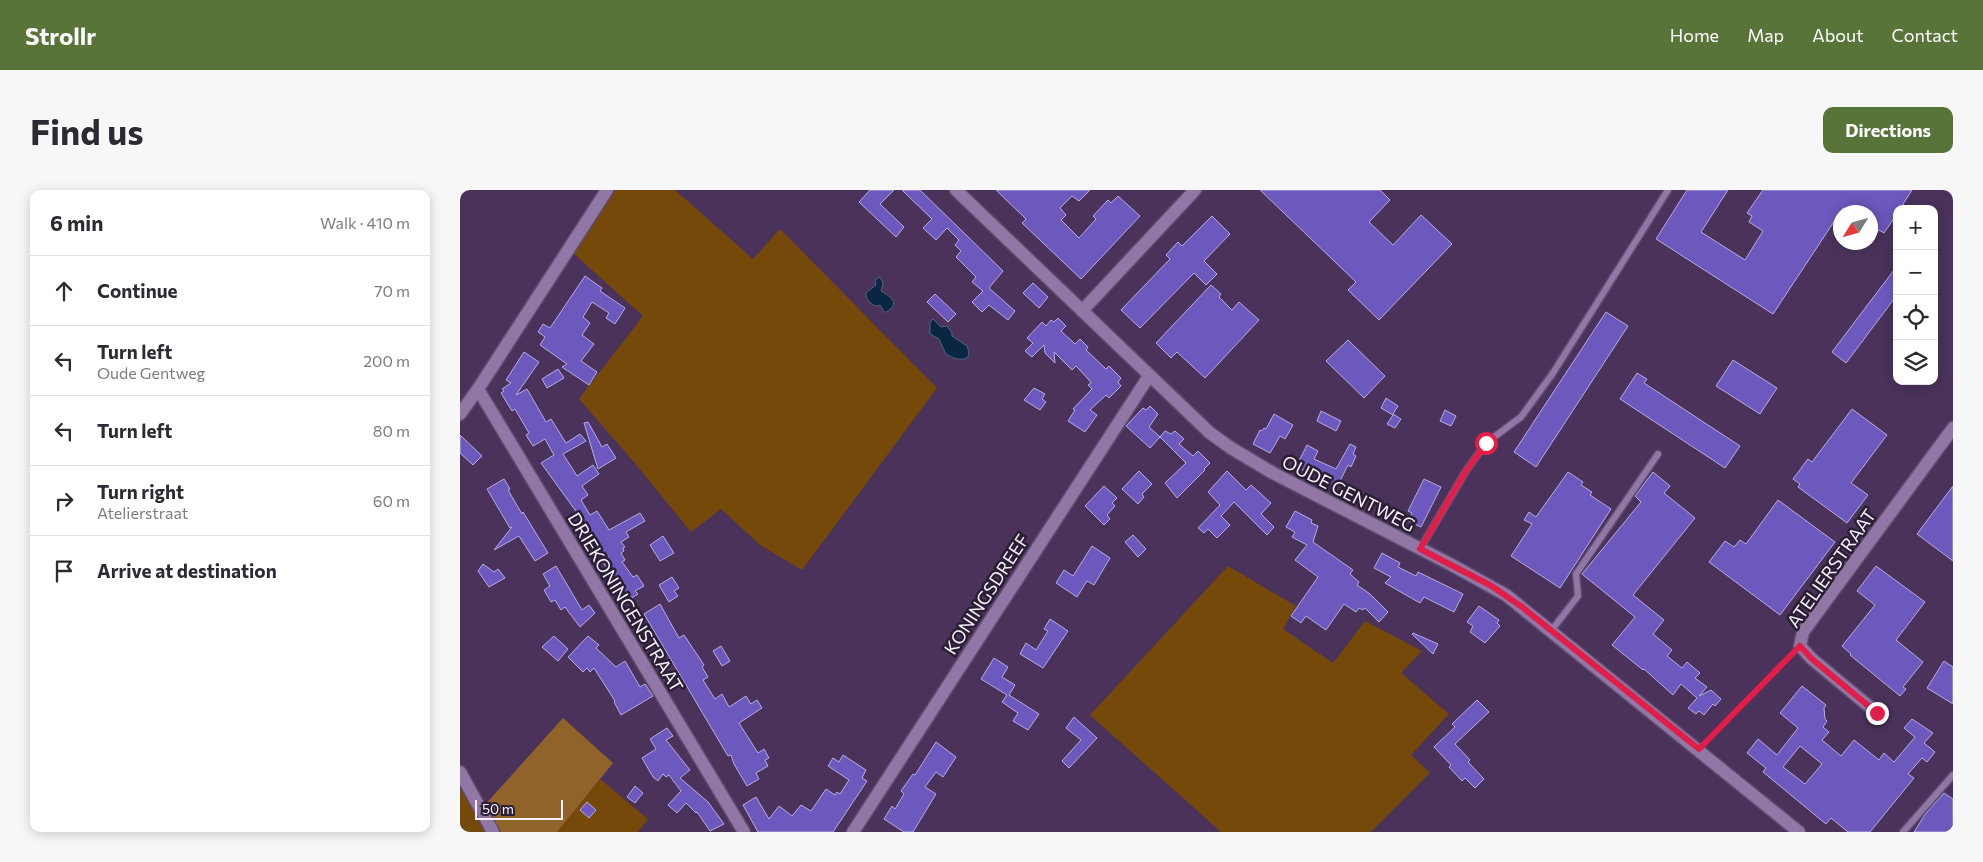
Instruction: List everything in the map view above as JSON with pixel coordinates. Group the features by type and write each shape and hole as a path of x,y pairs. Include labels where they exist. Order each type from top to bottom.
{"street":[{"path":"460,414 607,190"},
{"name":"OUDE GENTWEG","path":"956,190 1210,433 1273,473 1498,590 1522,607 1699,749 1799,832"},
{"path":"1082,311 1195,190"},
{"name":"KONINGSDREEF","path":"853,832 1149,376"},
{"name":"DRIEKONINGENSTRAAT","path":"478,389 744,832"},
{"name":"ATELIERSTRAAT","path":"1877,713 1812,659 1800,646 1803,632 1953,428"},
{"path":"460,772 493,832"}],"lane":[{"path":"1420,549 1466,471 1486,443 1521,417 1554,373 1668,190"},
{"path":"1551,631 1578,596 1576,574 1658,454"},
{"path":"1903,832 1953,775"}],"path":[{"path":"1699,749 1800,646"}],"shaded area":[{"path":"615,190 675,190 753,259 780,229 937,388 802,570 760,545 721,509 691,532 579,399 643,316 574,254"},
{"path":"1228,566 1296,606 1283,629 1333,663 1365,621 1422,651 1401,673 1449,714 1411,755 1430,773 1371,832 1221,832 1090,715"},
{"path":"563,718 613,763 557,832 498,832 483,807"},
{"path":"600,779 648,819 638,832 557,832"},
{"path":"460,781 488,832 460,832"}],"water":[{"path":"880,277 883,283 881,291 890,297 894,303 891,309 886,312 884,312 880,305 876,306 870,303 866,295 876,285 875,280"},
{"path":"933,319 941,327 947,326 952,336 967,346 968,357 960,359 946,354 939,339 930,334 930,322"}],"building":[{"path":"870,190 894,190 880,204 904,227 896,237 859,202"},
{"path":"902,190 920,190 1003,271 989,288 1015,311 1008,320 989,305 982,312 972,302 983,291 972,282 976,277 956,257 961,251 955,245 959,240 947,228 936,240 923,228 932,219"},
{"path":"996,190 1090,190 1079,201 1072,196 1060,208 1066,215 1061,220 1079,238 1096,219 1093,216 1108,200 1111,203 1118,196 1140,216 1081,279 1022,223 1026,219"},
{"path":"1260,190 1380,190 1390,200 1369,222 1393,245 1421,215 1452,244 1379,320 1348,290 1356,282"},
{"path":"1687,190 1728,190 1701,232 1745,260 1763,231 1749,222 1752,216 1747,213 1763,190 1912,190 1903,205 1893,205 1893,220 1884,233 1879,230 1878,231 1878,205 1833,205 1833,223 1773,314 1656,239"},
{"path":"1212,216 1230,234 1204,261 1217,274 1206,285 1194,273 1140,328 1121,310 1170,259 1166,255 1178,242 1182,246"},
{"path":"1893,271 1893,300 1846,363 1832,352"},
{"path":"585,276 602,288 600,291 625,308 615,324 606,318 609,313 592,302 583,317 590,323 582,335 594,344 581,361 597,372 589,385 562,367 567,364 540,345 545,337 538,332 543,324 550,328"},
{"path":"1033,283 1048,297 1039,308 1023,293"},
{"path":"1211,285 1221,294 1219,297 1232,310 1239,302 1259,320 1205,378 1177,352 1171,358 1156,343"},
{"path":"935,294 956,314 948,322 927,302"},
{"path":"1606,312 1628,326 1536,467 1514,452"},
{"path":"1058,318 1066,326 1061,331 1075,344 1080,339 1088,347 1086,350 1106,369 1109,366 1121,378 1118,382 1121,386 1109,398 1106,395 1090,410 1097,415 1085,432 1068,421 1075,410 1073,409 1092,389 1088,385 1091,383 1089,380 1076,366 1072,370 1054,352 1055,363 1045,353 1044,345 1032,357 1025,351 1033,343 1027,338 1042,322 1046,326 1051,320 1054,322"},
{"path":"1348,340 1385,376 1364,398 1326,361"},
{"path":"524,352 539,362 516,395 527,389 546,422 551,419 566,443 580,434 586,441 563,454 577,476 593,465 599,474 582,486 588,495 581,500 590,515 597,511 609,530 640,513 645,521 626,532 629,537 621,542 625,547 621,553 625,560 622,562 633,577 637,575 644,586 635,591 638,594 627,601 595,549 597,547 578,514 541,463 554,455 545,439 533,446 526,435 529,433 515,409 512,411 501,393 504,391 502,389 511,383 506,380"},
{"path":"1733,360 1777,388 1760,414 1716,386"},
{"path":"558,369 564,378 547,388 542,379"},
{"path":"1637,373 1647,379 1644,383 1740,446 1725,468 1620,399"},
{"path":"1034,388 1045,394 1042,399 1046,402 1040,410 1024,400"},
{"path":"1386,398 1398,406 1393,414 1401,419 1395,428 1387,424 1393,415 1381,408"},
{"path":"1150,406 1158,414 1149,427 1160,437 1150,448 1126,426 1143,408 1146,410"},
{"path":"1852,409 1887,435 1851,483 1868,495 1847,523 1798,487 1800,484 1793,479 1808,459 1812,462"},
{"path":"1445,410 1456,416 1451,426 1440,421"},
{"path":"1321,411 1341,421 1336,431 1317,421"},
{"path":"1274,414 1293,425 1285,439 1280,436 1270,453 1253,444 1260,430 1266,429"},
{"path":"588,422 602,447 607,444 616,458 598,469 584,423"},
{"path":"1165,431 1171,434 1175,431 1184,439 1179,444 1193,456 1198,451 1210,463 1177,498 1165,483 1186,463 1160,437"},
{"path":"460,435 482,456 473,465 460,453"},
{"path":"1350,444 1356,447 1353,454 1356,456 1351,467 1348,465 1337,487 1326,482 1328,477 1310,467 1307,472 1296,467 1307,445 1318,451 1314,459 1336,469"},
{"path":"1139,471 1152,484 1142,494 1144,497 1138,504 1122,489"},
{"path":"1227,471 1246,490 1251,485 1271,503 1261,514 1274,527 1267,535 1234,502 1221,516 1230,525 1217,538 1208,529 1204,533 1198,528 1220,505 1208,492"},
{"path":"1568,472 1583,482 1581,485 1592,492 1590,495 1611,509 1560,588 1511,556 1532,524 1524,520 1529,512 1536,517"},
{"path":"1653,472 1670,486 1664,493 1695,518 1633,595 1664,620 1653,634 1672,650 1667,656 1682,668 1687,662 1700,673 1695,678 1707,687 1699,696 1711,690 1721,699 1715,706 1713,704 1704,715 1699,711 1696,714 1688,708 1697,698 1681,684 1673,695 1644,669 1612,645 1635,617 1582,574 1641,502 1635,496"},
{"path":"504,479 522,514 523,512 548,553 535,561 519,536 494,550 512,527 510,528 487,489"},
{"path":"1424,479 1441,487 1421,527 1408,521 1412,513 1408,511"},
{"path":"1104,486 1117,498 1112,503 1115,506 1107,515 1110,519 1104,525 1085,506"},
{"path":"1953,486 1953,561 1917,534"},
{"path":"1778,500 1835,542 1780,615 1709,562 1725,541 1734,547 1740,540 1746,544"},
{"path":"1295,511 1312,520 1311,523 1318,526 1313,542 1353,570 1350,574 1359,582 1357,585 1370,594 1388,612 1379,622 1365,608 1363,610 1359,608 1356,612 1344,604 1326,630 1306,616 1301,623 1291,616 1318,577 1295,560 1307,545 1292,537 1295,532 1286,527"},
{"path":"1133,535 1146,549 1138,557 1125,542"},
{"path":"663,536 674,553 660,561 650,545"},
{"path":"1092,546 1110,558 1094,585 1087,581 1077,597 1056,583 1064,570 1073,576"},
{"path":"1382,553 1400,563 1398,567 1416,576 1418,572 1463,594 1454,612 1424,597 1420,603 1385,583 1391,577 1374,568"},
{"path":"483,564 494,572 498,569 505,578 489,587 478,571"},
{"path":"556,566 582,610 589,605 595,613 580,627 565,607 561,610 555,600 551,602 544,590 550,586 543,574"},
{"path":"1876,566 1925,602 1896,640 1923,662 1903,687 1906,689 1900,696 1850,655 1842,646 1875,605 1857,591"},
{"path":"672,577 679,588 674,591 678,596 669,602 659,585"},
{"path":"660,604 679,638 684,635 704,665 702,667 708,677 703,680 715,699 722,694 729,707 746,696 751,704 757,700 762,708 739,723 758,753 764,749 769,758 765,760 768,766 756,773 759,779 747,786 731,755 728,756 644,614"},
{"path":"1479,606 1499,620 1497,623 1500,626 1485,643 1470,632 1473,626 1467,622"},
{"path":"1050,619 1068,631 1043,668 1020,654 1026,643 1036,650 1048,631 1044,629"},
{"path":"1412,634 1438,644 1433,654"},
{"path":"554,636 568,649 558,661 542,647"},
{"path":"588,636 599,645 596,648 616,667 625,661 640,687 645,684 653,696 621,715 615,701 594,668 590,672 587,668 583,672 568,657"},
{"path":"721,646 730,661 722,666 713,651"},
{"path":"994,658 1008,667 1002,677 1015,685 1009,695 1039,714 1028,730 1013,721 1018,713 1002,702 1007,695 981,679"},
{"path":"1944,661 1953,667 1953,704 1927,688"},
{"path":"1802,686 1826,705 1824,708 1827,721 1823,727 1829,732 1822,740 1841,756 1854,740 1879,760 1884,753 1894,762 1915,737 1904,728 1912,719 1933,733 1924,743 1935,752 1927,762 1922,758 1908,774 1914,778 1870,832 1848,832 1831,818 1826,824 1763,772 1766,768 1747,753 1758,739 1777,755 1798,728 1780,713","holes":["1800,746 1822,764 1805,784 1783,767"]},
{"path":"1477,700 1489,712 1455,744 1484,779 1475,788 1465,778 1462,781 1449,767 1451,765 1434,747 1455,727 1452,724"},
{"path":"1074,717 1097,738 1069,768 1062,761 1081,740 1066,728"},
{"path":"667,728 673,736 666,740 690,770 680,778 708,802 724,824 710,831 697,812 686,803 677,813 668,805 681,791 669,775 666,777 663,774 658,781 653,777 642,758 656,749 650,739"},
{"path":"936,742 956,757 943,777 936,772 925,787 936,794 913,832 904,832 884,819 892,806 895,809 904,794 901,791 913,774 915,775"},
{"path":"843,755 866,770 862,778 867,781 833,832 758,832 743,805 756,797 769,819 779,806 792,816 801,805 811,811 826,789 835,795 837,792 840,794 849,780 828,766 833,758 839,762"},
{"path":"635,786 643,793 635,803 627,797"},
{"path":"1944,793 1953,799 1953,832 1914,832 1926,813"},
{"path":"587,802 596,810 589,818 580,810"}],"route":[{"path":"1486,443 1466,471 1420,549 1506,595 1699,749 1800,646 1812,659 1877,713"}]}
